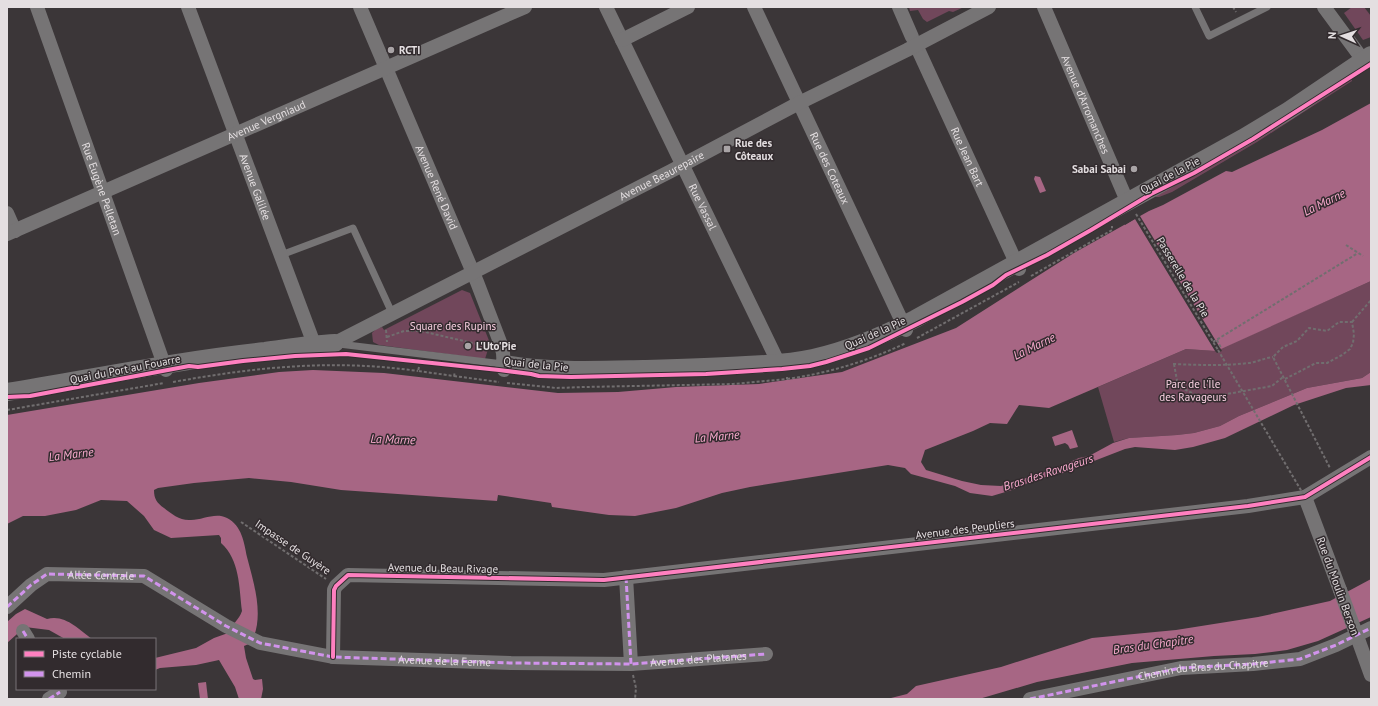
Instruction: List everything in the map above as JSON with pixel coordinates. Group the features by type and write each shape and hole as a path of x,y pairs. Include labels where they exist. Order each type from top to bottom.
{"street":[{"name":"Rue Eugène Pelletan","path":"37,7 104,192 166,375"},
{"name":"Avenue Galilée","path":"188,7 314,344"},
{"name":"Avenue René David","path":"360,7 473,272 500,342 497,362"},
{"name":"Avenue Vergniaud","path":"11,232 525,7"},
{"name":"Rue Vassal","path":"606,7 779,364"},
{"path":"622,40 688,7"},
{"name":"Rue des Coteaux","path":"754,7 904,328"},
{"name":"Rue Jean Bart","path":"899,7 1021,270"},
{"name":"Avenue Beaurepaire","path":"335,343 386,320 473,272 799,103 914,41 989,7"},
{"name":"Avenue d'Arromanches","path":"1044,7 1131,207"},
{"path":"1324,7 1367,57"},
{"name":"Quai de la Pie","path":"497,362 522,367 570,370 779,364 812,358 855,346 904,328 1021,270 1131,207 1288,110 1367,57"},
{"path":"7,213 11,232"},
{"name":"Quai du Port au Fouarre","path":"7,392 166,375 314,344 335,343"},
{"path":"1305,497 1371,457"},
{"name":"Avenue des Peupliers","path":"626,578 1248,506 1305,497"},
{"name":"Rue du Moulin Berson","path":"1305,497 1371,675"},
{"name":"Allée Centrale","path":"7,607 31,585 47,574 144,576 226,626 260,643"},
{"name":"Avenue du Beau Rivage","path":"336,586 348,575 604,580 626,578"},
{"path":"626,578 632,670"},
{"path":"333,657 334,590 336,586"},
{"name":"Chemin du Bras du Chapitre","path":"1030,699 1080,694 1181,668 1253,664 1300,659 1371,628"},
{"name":"Avenue de la Ferme","path":"260,643 333,657 511,663 632,670"},
{"name":"Avenue des Platanes","path":"632,670 766,654"}],"lane":[{"path":"1195,7 1210,36 1267,7"},
{"path":"281,255 353,228 386,320"},
{"name":"Quai de la Pie","path":"335,343 497,362"}],"path":[{"path":"1021,270 1112,230"},
{"path":"1346,245 1363,256"},
{"path":"1213,342 1358,253"},
{"path":"1352,322 1339,322 1327,331 1309,328 1297,341 1284,348 1273,357 1263,358 1251,363 1217,366 1173,364 1178,386 1196,396 1210,397 1272,386 1284,378 1316,363 1327,363 1350,349 1353,343 1352,322 1371,300"},
{"path":"386,320 388,346"},
{"path":"387,337 404,331 421,331 481,345 497,362"},
{"path":"1217,340 1221,348"},
{"path":"1273,357 1336,478"},
{"path":"7,410 166,375 172,382 214,374 305,365 357,365 454,376 455,372"},
{"path":"418,371 419,367"},
{"path":"632,670 636,688 635,699"}],"green space":[{"path":"909,7 964,7 953,12 949,11 927,22 923,19 918,10 910,11"},
{"path":"1352,7 1364,7 1371,16 1371,37 1363,40 1344,13"},
{"path":"1352,78 1352,81 1257,142 1172,192 1156,197 1155,195 1164,189 1173,187 1266,134"},
{"name":"Parc de l'Île des Ravageurs","path":"1371,281 1371,372 1362,378 1307,388 1239,416 1220,426 1194,433 1129,438 1114,442 1098,387 1186,349 1215,351"},
{"name":"Square des Rupins","path":"462,290 470,293 490,343 485,359 379,345 373,342 372,333 376,329 382,327 384,330"}],"water":[{"path":"1371,103 1371,281 1221,349 1215,351 1186,349 1049,408 1019,405 1007,424 990,423 925,450 921,462 926,470 962,481 981,485 1001,486 1054,469 1079,458 1089,456 1113,443 1129,438 1194,433 1220,426 1239,416 1307,388 1362,378 1371,372 1371,385 1346,388 1294,405 1225,438 1193,447 1175,450 1135,447 1125,449 1063,473 1037,479 1012,490 992,496 970,493 955,486 911,474 905,468 888,465 750,487 722,493 676,508 635,516 609,515 552,507 551,503 498,495 497,501 341,490 291,482 249,478 194,483 158,488 154,490 155,498 158,502 176,517 187,520 196,520 214,516 222,516 232,521 242,535 253,578 258,611 255,633 251,643 244,646 246,658 253,679 262,679 263,689 261,699 239,699 235,687 219,660 196,665 156,670 156,658 196,648 214,638 228,633 241,614 242,611 238,574 232,557 221,543 221,538 219,535 171,538 154,530 144,516 127,501 101,500 76,510 45,516 23,516 7,524 7,415 199,383 279,372 313,370 384,373 558,393 618,392 676,387 759,384 842,372 956,328 1074,253 1149,211 1226,171 1232,172 1322,130"},
{"path":"1035,176 1040,177 1046,191 1040,193 1034,179"},
{"path":"1072,430 1078,447 1070,449 1065,443 1055,446 1052,437"},
{"name":"Bras du Chapitre","path":"1371,579 1371,617 1318,641 1287,650 1255,654 1132,663 1037,682 979,699 887,699 907,694 916,686 1001,667 1092,638 1176,630 1258,617 1330,601"},
{"path":"25,609 47,619 54,618 65,620 91,638 63,638 49,630 25,627 7,643 7,622 16,614"},
{"path":"206,682 208,699 200,699 198,683"}],"pier":[{"path":"1139,215 1222,351 1217,353 1215,351 1135,219 1125,225 1124,223"}],"marked path":[{"path":"7,607 31,585 47,574 144,576 226,626 260,643 333,657 511,663 631,664 766,654"},
{"path":"626,577 631,664"},
{"path":"1030,699 1181,668 1253,664 1300,659 1336,645 1371,628"},
{"path":"23,631 27,638"},
{"path":"49,699 60,692"}],"cycle path":[{"path":"7,397 30,396 189,366 198,367 295,356 346,354 499,370 539,376 571,377 706,374 810,366 869,348 962,302 993,285 1006,275 1047,255 1151,194 1194,173 1253,139 1371,64"},
{"path":"333,657 334,590 336,586 348,575 604,580 1248,506 1305,497 1371,457"}],"place":[{"name":"RCTI","path":"391,50"},
{"name":"Rue des Côteaux","path":"727,149"},
{"name":"Sabai Sabai","path":"1134,169"},
{"name":"L'Uto'Pie","path":"468,346"}],"water label":[{"name":"La Marne","path":"1324,202"},
{"name":"La Marne","path":"1034,346"},
{"name":"La Marne","path":"717,436"},
{"name":"La Marne","path":"393,439"},
{"name":"La Marne","path":"71,454"},
{"name":"Bras des Ravageurs","path":"1048,472"}]}
